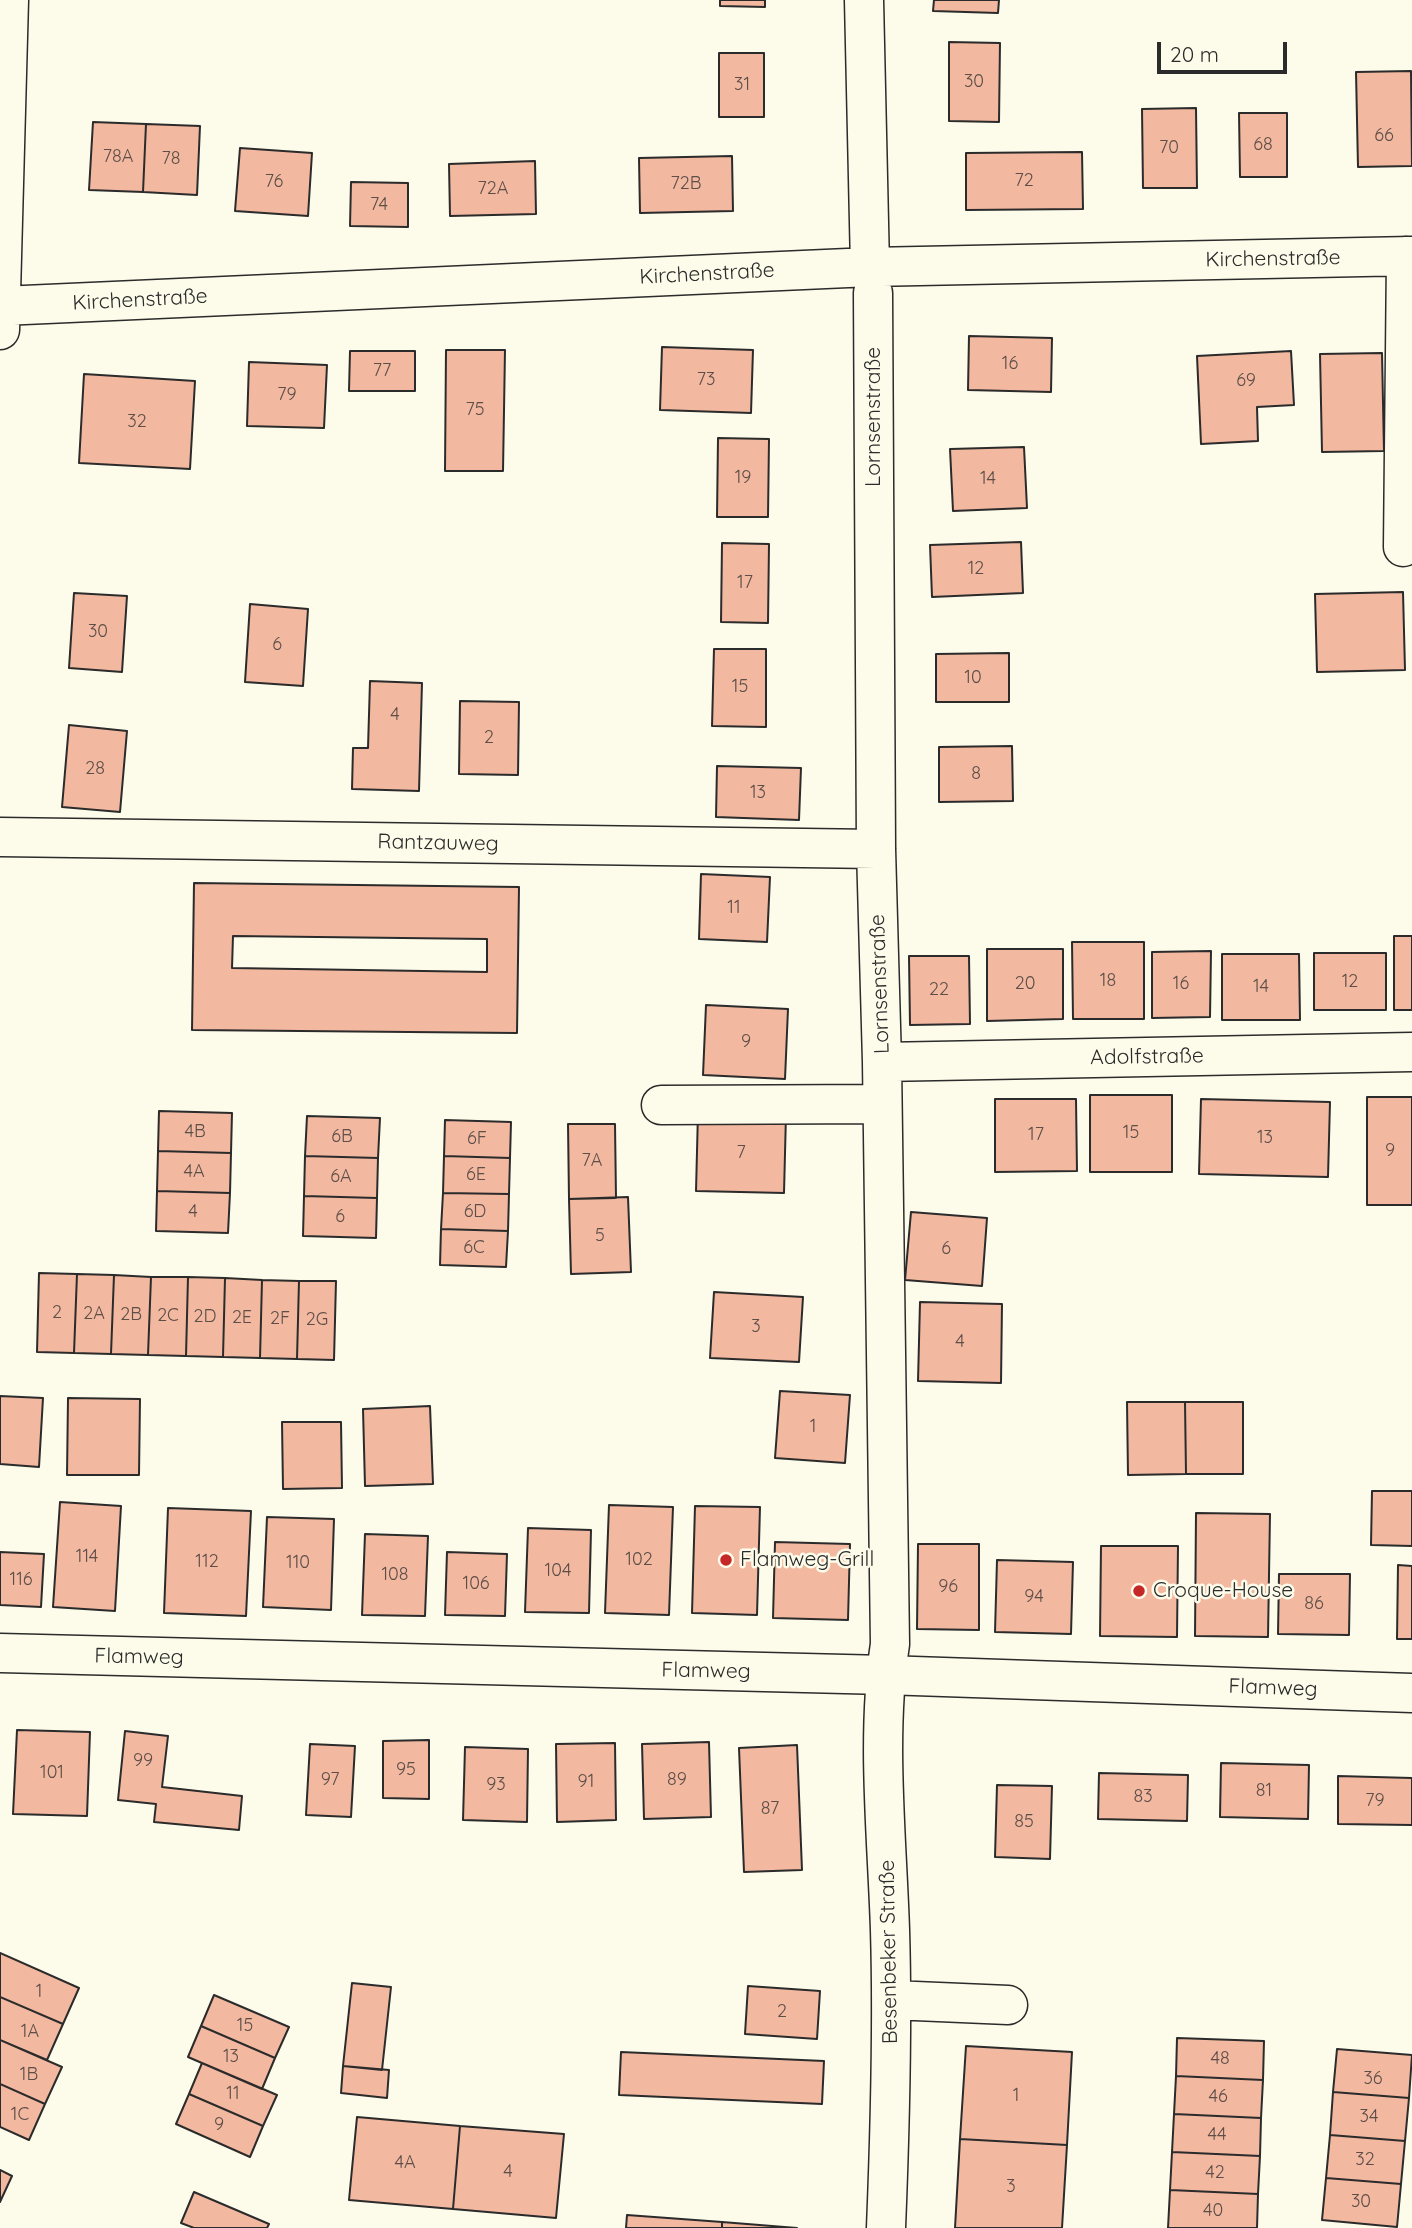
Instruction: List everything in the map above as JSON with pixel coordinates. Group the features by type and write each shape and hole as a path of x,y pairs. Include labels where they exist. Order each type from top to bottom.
{"street":[{"path":"1,319 9,0"},
{"name":"Lornsenstraße","path":"864,0 872,280 876,849 882,1062 890,1644 885,1675"},
{"path":"1404,547 1409,256"},
{"name":"Kirchenstraße","path":"1,319 1409,256"},
{"name":"Rantzauweg","path":"0,837 876,849"},
{"name":"Adolfstraße","path":"882,1062 1412,1052"},
{"path":"661,1105 882,1104"},
{"name":"Flamweg","path":"0,1653 885,1675 1412,1693"},
{"name":"Besenbeker Straße","path":"885,1675 884,1732 892,2000 886,2228"},
{"path":"892,2000 1008,2005"}],"building":[{"path":"720,0 765,0 765,7 720,6"},
{"path":"934,0 999,0 998,13 933,11"},
{"path":"949,42 1000,43 999,122 949,121"},
{"path":"719,53 764,53 764,117 719,117"},
{"path":"1411,71 1412,166 1358,167 1356,72"},
{"path":"1196,108 1197,188 1143,188 1142,109"},
{"path":"1239,113 1287,113 1287,177 1240,177"},
{"path":"93,122 146,124 143,192 89,190"},
{"path":"146,124 200,126 197,195 143,192"},
{"path":"240,148 312,153 308,216 235,211"},
{"path":"1082,152 1083,209 966,210 966,153"},
{"path":"732,156 733,211 640,213 639,158"},
{"path":"535,161 536,214 450,216 449,164"},
{"path":"351,182 408,183 408,227 350,226"},
{"path":"969,336 1052,338 1051,392 968,390"},
{"path":"662,347 753,350 751,413 660,410"},
{"path":"446,350 505,350 503,471 445,471"},
{"path":"350,351 415,351 415,391 349,391"},
{"path":"1291,351 1294,405 1257,407 1258,441 1201,444 1197,356"},
{"path":"1382,353 1384,451 1322,452 1320,354"},
{"path":"249,362 327,365 324,428 247,426"},
{"path":"84,374 195,381 190,469 79,463"},
{"path":"718,438 769,439 768,517 717,517"},
{"path":"1024,447 1027,508 953,511 950,449"},
{"path":"1021,542 1023,593 932,597 930,545"},
{"path":"722,543 769,544 768,623 721,622"},
{"path":"1403,592 1405,670 1317,672 1315,594"},
{"path":"74,593 127,596 122,672 69,668"},
{"path":"250,604 308,609 303,686 245,682"},
{"path":"714,649 766,649 766,727 712,726"},
{"path":"1009,653 1009,702 936,702 936,654"},
{"path":"370,681 422,683 419,791 352,789 353,748 368,748"},
{"path":"460,701 519,702 518,775 459,774"},
{"path":"69,725 127,731 120,812 62,807"},
{"path":"1012,746 1013,801 939,802 939,747"},
{"path":"717,766 801,768 799,820 716,817"},
{"path":"701,874 770,877 767,942 699,939"},
{"path":"194,883 519,887 517,1033 192,1030","holes":["233,936 487,939 487,972 232,968"]},
{"path":"1394,936 1412,936 1412,1010 1394,1010"},
{"path":"1072,942 1144,942 1144,1019 1073,1019"},
{"path":"987,949 1063,949 1063,1019 987,1021"},
{"path":"1211,951 1210,1017 1152,1018 1152,952"},
{"path":"1314,953 1386,953 1386,1010 1314,1010"},
{"path":"1222,954 1299,954 1300,1020 1222,1020"},
{"path":"909,956 969,956 970,1024 910,1025"},
{"path":"706,1005 788,1009 785,1079 703,1075"},
{"path":"1090,1095 1172,1095 1172,1172 1090,1172"},
{"path":"1367,1097 1412,1097 1412,1205 1367,1205"},
{"path":"995,1099 1076,1099 1077,1171 995,1172"},
{"path":"1201,1099 1330,1102 1328,1177 1199,1174"},
{"path":"159,1111 232,1113 231,1153 158,1151"},
{"path":"698,1112 786,1114 784,1193 696,1191"},
{"path":"307,1116 380,1118 378,1158 305,1156"},
{"path":"445,1120 511,1122 510,1158 444,1156"},
{"path":"568,1124 615,1124 616,1198 569,1199"},
{"path":"158,1151 231,1153 230,1193 157,1191"},
{"path":"305,1156 378,1158 377,1198 304,1196"},
{"path":"444,1156 510,1158 509,1194 443,1193"},
{"path":"157,1191 230,1193 228,1233 156,1231"},
{"path":"443,1193 509,1194 508,1231 441,1229"},
{"path":"304,1196 377,1198 376,1238 303,1236"},
{"path":"628,1197 631,1272 571,1274 569,1199"},
{"path":"911,1212 987,1218 982,1286 905,1280"},
{"path":"441,1229 508,1231 506,1267 440,1265"},
{"path":"39,1273 77,1274 74,1353 37,1352"},
{"path":"77,1274 114,1275 111,1354 74,1353"},
{"path":"114,1275 151,1277 148,1355 111,1354"},
{"path":"151,1277 188,1277 186,1356 148,1355"},
{"path":"188,1277 225,1278 223,1357 186,1356"},
{"path":"225,1278 262,1280 260,1358 223,1357"},
{"path":"262,1280 299,1281 297,1359 260,1358"},
{"path":"299,1281 336,1281 334,1360 297,1359"},
{"path":"714,1292 803,1297 799,1362 710,1358"},
{"path":"920,1302 1002,1304 1001,1383 918,1381"},
{"path":"780,1391 850,1395 845,1463 775,1458"},
{"path":"0,1396 43,1398 39,1467 0,1464"},
{"path":"68,1398 140,1399 139,1475 67,1475"},
{"path":"1127,1402 1185,1402 1186,1474 1128,1475"},
{"path":"1185,1402 1243,1402 1243,1474 1186,1474"},
{"path":"430,1406 433,1484 365,1486 363,1409"},
{"path":"282,1422 341,1422 342,1488 283,1489"},
{"path":"1372,1491 1412,1491 1412,1546 1371,1545"},
{"path":"60,1502 121,1506 115,1611 53,1607"},
{"path":"609,1505 673,1507 669,1615 605,1613"},
{"name":"Flamweg-Grill","path":"695,1506 760,1507 757,1615 692,1613"},
{"path":"168,1508 251,1511 246,1616 164,1613"},
{"path":"1196,1513 1270,1514 1268,1637 1195,1636"},
{"path":"267,1517 334,1519 331,1610 263,1607"},
{"path":"528,1528 591,1530 589,1613 525,1612"},
{"path":"365,1534 428,1536 425,1616 362,1615"},
{"path":"775,1542 850,1544 848,1620 773,1618"},
{"path":"918,1544 979,1544 979,1630 917,1629"},
{"name":"Croque-House","path":"1101,1546 1178,1546 1177,1637 1100,1636"},
{"path":"0,1552 44,1554 41,1607 0,1605"},
{"path":"447,1552 507,1554 505,1616 445,1615"},
{"path":"997,1560 1073,1562 1071,1634 995,1632"},
{"path":"1398,1565 1412,1566 1412,1639 1397,1639"},
{"path":"1279,1574 1350,1574 1349,1635 1278,1634"},
{"path":"17,1730 90,1732 87,1816 13,1814"},
{"path":"125,1731 168,1736 162,1787 242,1796 239,1830 154,1822 156,1804 118,1800"},
{"path":"429,1740 429,1799 383,1798 383,1741"},
{"path":"709,1742 711,1817 644,1819 642,1744"},
{"path":"615,1743 616,1820 557,1822 556,1744"},
{"path":"310,1744 355,1746 351,1817 306,1815"},
{"path":"797,1745 802,1870 744,1872 739,1748"},
{"path":"465,1747 528,1749 527,1822 463,1820"},
{"path":"1221,1763 1309,1765 1308,1819 1220,1817"},
{"path":"1099,1773 1188,1775 1187,1821 1098,1819"},
{"path":"1338,1776 1412,1778 1412,1825 1338,1824"},
{"path":"997,1785 1052,1786 1050,1859 995,1857"},
{"path":"0,1953 79,1988 63,2024 0,1997"},
{"path":"352,1983 391,1987 382,2070 343,2066"},
{"path":"748,1986 820,1991 817,2039 745,2034"},
{"path":"214,1995 289,2027 275,2058 201,2026"},
{"path":"0,1997 63,2024 47,2060 0,2040"},
{"path":"201,2026 275,2058 262,2089 188,2057"},
{"path":"1177,2038 1264,2041 1263,2080 1176,2076"},
{"path":"0,2040 62,2067 45,2104 0,2084"},
{"path":"966,2046 1072,2052 1067,2145 960,2139"},
{"path":"1337,2049 1412,2055 1409,2098 1333,2092"},
{"path":"621,2052 824,2061 822,2104 619,2095"},
{"path":"202,2063 277,2095 263,2126 189,2094"},
{"path":"343,2066 389,2070 387,2098 341,2093"},
{"path":"1176,2076 1263,2080 1261,2118 1174,2114"},
{"path":"0,2084 45,2104 29,2140 0,2127"},
{"path":"1333,2092 1409,2098 1405,2141 1330,2135"},
{"path":"189,2094 263,2126 250,2157 176,2124"},
{"path":"1174,2114 1261,2118 1260,2156 1172,2152"},
{"path":"357,2117 460,2126 453,2209 349,2200"},
{"path":"460,2126 564,2134 556,2218 453,2209"},
{"path":"1330,2135 1405,2141 1401,2184 1326,2178"},
{"path":"960,2139 1067,2145 1062,2228 955,2228"},
{"path":"1172,2152 1260,2156 1258,2194 1170,2190"},
{"path":"0,2170 12,2176 0,2202"},
{"path":"1326,2178 1401,2184 1397,2227 1322,2220"},
{"path":"1170,2190 1258,2194 1257,2228 1168,2228"},
{"path":"194,2192 269,2224 267,2228 194,2228 181,2223"},
{"path":"627,2215 722,2222 722,2228 626,2228"},
{"path":"722,2222 797,2228 722,2228"}],"place":[{"name":"Flamweg-Grill","path":"726,1560"},
{"name":"Croque-House","path":"1139,1591"}]}
